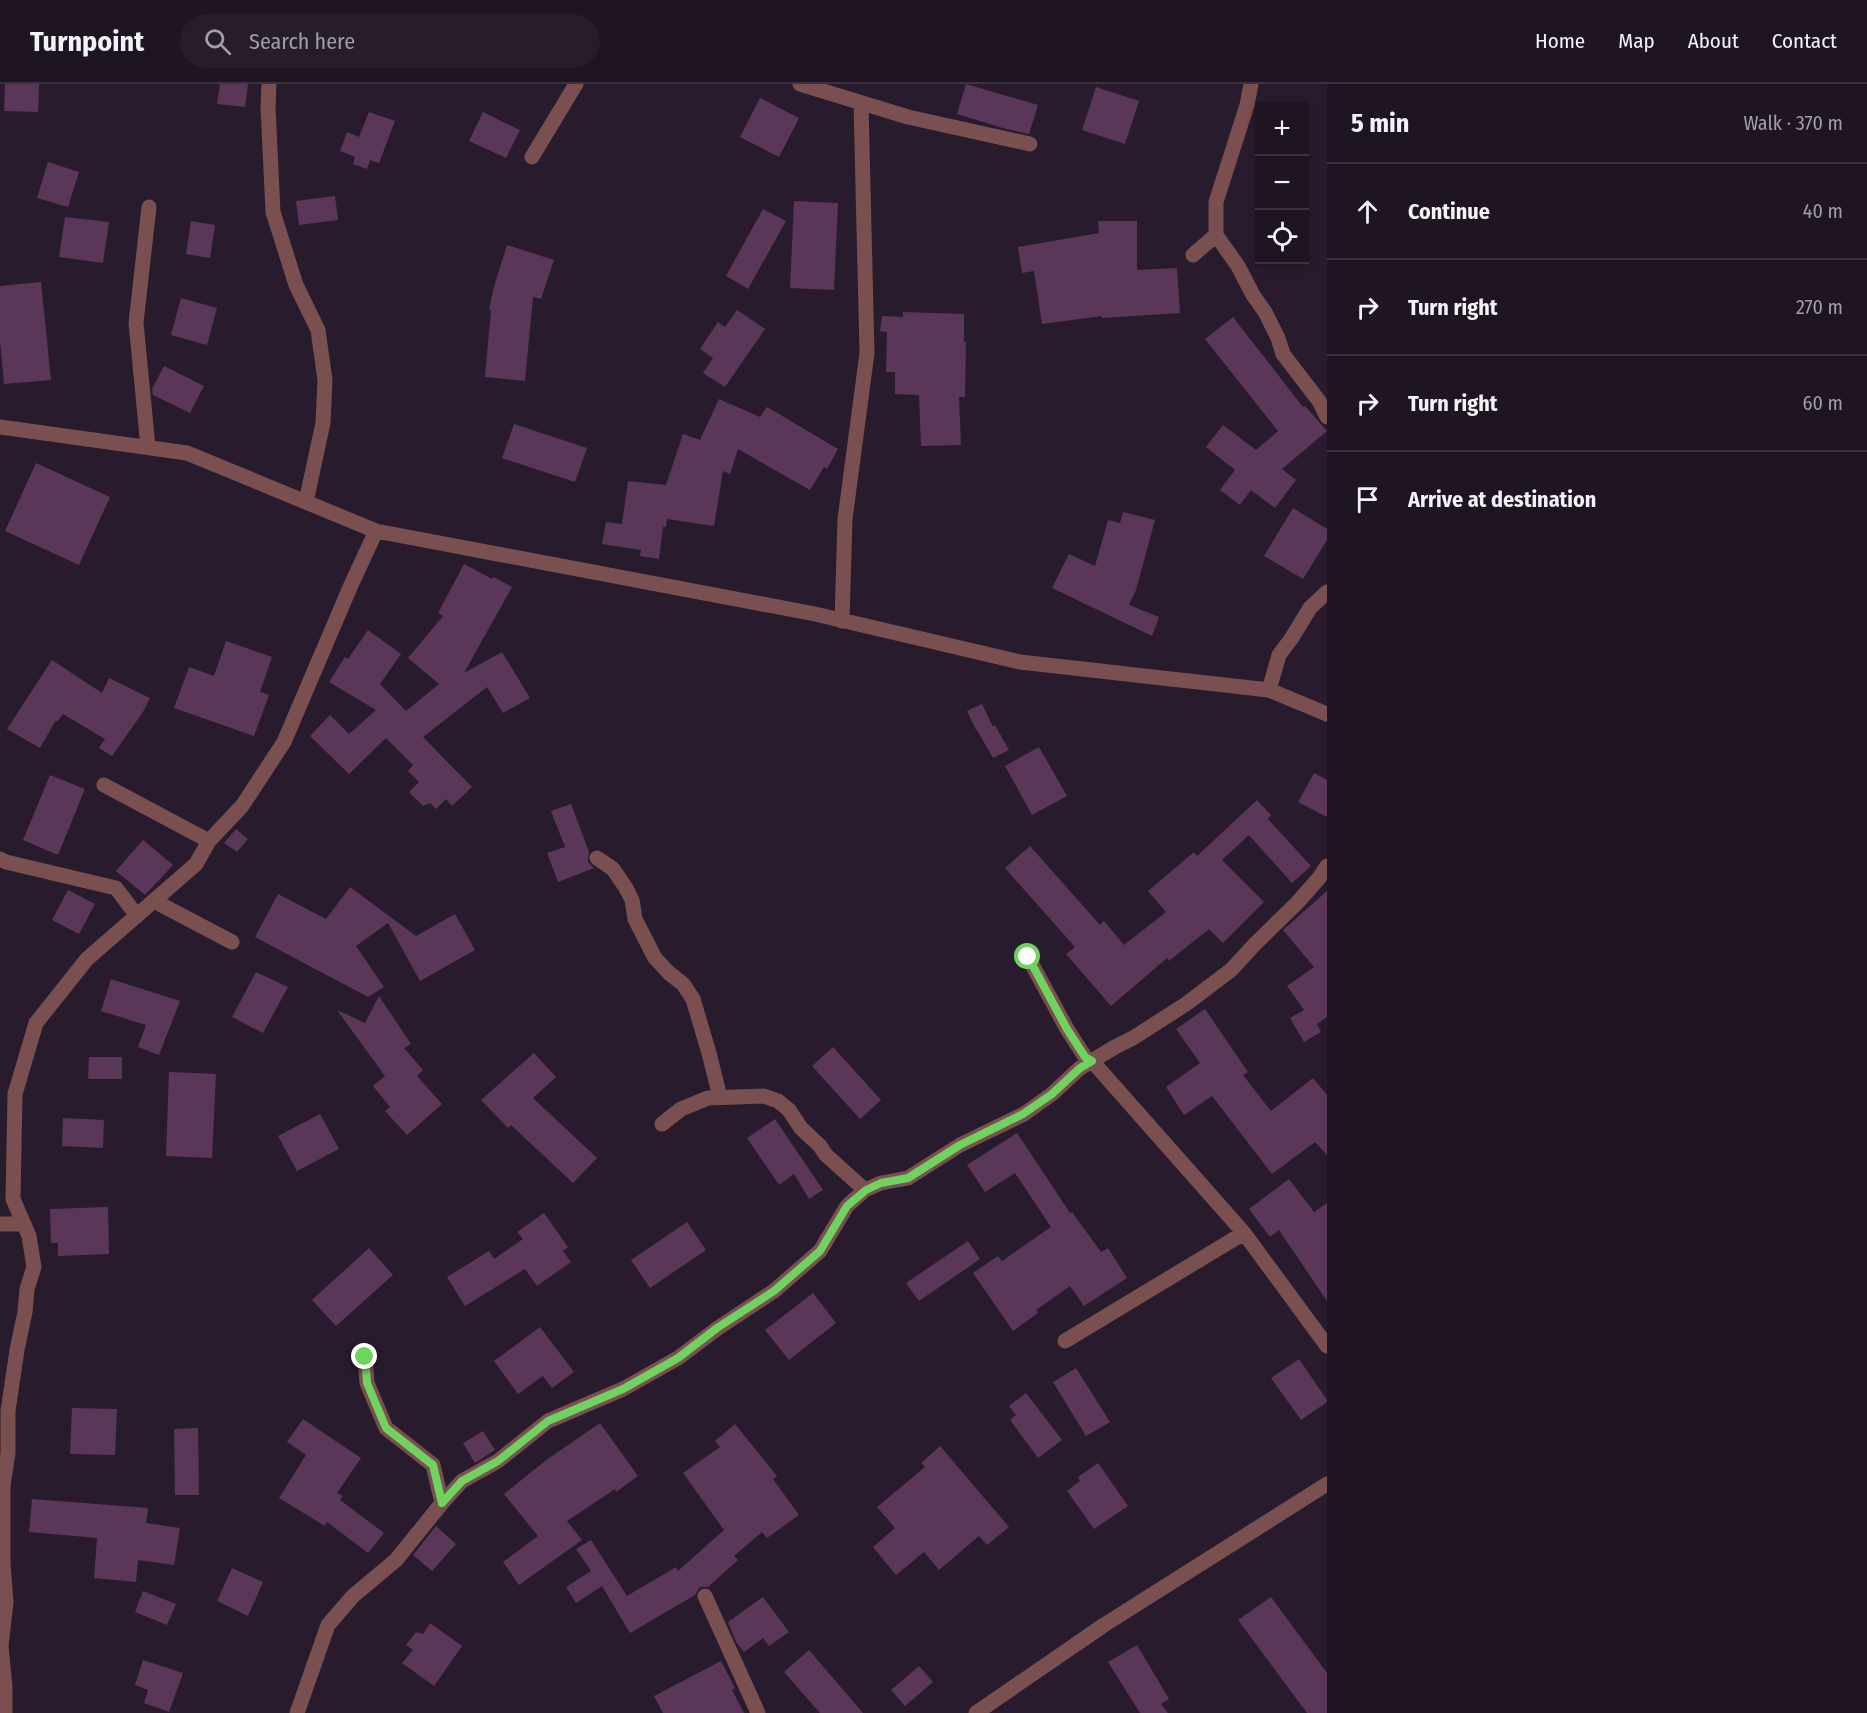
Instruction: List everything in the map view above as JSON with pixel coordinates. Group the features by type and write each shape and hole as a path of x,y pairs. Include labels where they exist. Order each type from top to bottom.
{"street":[{"path":"269,84 273,212 296,285 318,330 325,380 323,423 306,502"},
{"path":"532,157 576,84"},
{"path":"800,84 908,117 1030,144"},
{"path":"1251,84 1247,105 1216,202 1216,235 1238,266 1265,312 1278,338 1282,354 1319,401 1327,417"},
{"path":"842,621 845,519 867,353 861,103"},
{"path":"148,447 136,323 149,207"},
{"path":"1193,255 1216,235"},
{"path":"0,427 187,453 376,531 842,621 1020,662 1269,690 1327,714"},
{"path":"4,1713 1,1646 6,1602 3,1564 3,1486 8,1453 8,1411 27,1289 34,1267 29,1236 13,1199 15,1094 36,1023 87,959 196,864 208,841 242,806 284,742 376,531"},
{"path":"1269,690 1279,655 1310,608 1327,592"},
{"path":"104,785 208,841"},
{"path":"597,858 613,869 626,888 632,900 635,919 655,958 683,984 693,999 720,1097"},
{"path":"0,859 116,888 137,916"},
{"path":"297,1713 328,1625 353,1596 396,1560 462,1481 498,1461 548,1421 623,1389 678,1358 717,1328 774,1291 820,1251 847,1206 866,1190 881,1183 908,1178 960,1145 1023,1114 1052,1094 1080,1068 1186,1004 1231,970 1298,902 1327,866"},
{"path":"154,901 232,942"},
{"path":"1028,957 1085,1057 1092,1061 1244,1233 1327,1346"},
{"path":"662,1124 681,1109 708,1098 764,1096 778,1101 789,1110 801,1128 826,1155 866,1190"},
{"path":"0,1224 24,1224"},
{"path":"1065,1341 1244,1233"},
{"path":"365,1357 367,1383 386,1428 433,1465 442,1503"},
{"path":"976,1713 1104,1625 1327,1484"},
{"path":"705,1596 758,1713"}],"building":[{"path":"5,84 39,84 38,112 4,111"},
{"path":"220,84 248,84 245,107 217,104"},
{"path":"966,84 1038,105 1029,134 957,114"},
{"path":"1096,87 1139,101 1125,144 1082,130"},
{"path":"760,98 799,118 779,157 740,137"},
{"path":"369,112 395,121 379,163 370,160 367,169 353,164 355,157 340,151 347,132 359,137"},
{"path":"483,112 520,130 506,158 469,141"},
{"path":"48,162 79,172 68,207 37,198"},
{"path":"335,196 338,220 299,225 296,201"},
{"path":"794,201 838,203 834,290 790,288"},
{"path":"763,209 786,221 748,289 726,276"},
{"path":"65,217 109,222 103,263 59,257"},
{"path":"191,221 215,225 210,258 186,254"},
{"path":"1098,221 1137,221 1137,270 1177,268 1180,313 1102,318 1102,316 1042,324 1034,271 1022,273 1018,247 1099,233"},
{"path":"507,245 554,260 541,299 533,297 525,381 485,377 491,310 489,310"},
{"path":"41,282 51,380 4,384 0,340 0,286"},
{"path":"181,298 217,308 207,345 171,335"},
{"path":"737,310 765,329 725,387 703,373 713,358 700,349 718,322 725,327"},
{"path":"903,312 964,314 965,397 959,397 961,445 921,446 919,395 895,394 895,372 886,372 887,332 880,331 882,316 903,317"},
{"path":"1233,317 1303,407 1305,406 1327,431 1282,469 1296,480 1275,508 1251,490 1240,505 1220,490 1235,470 1206,447 1223,425 1256,450 1278,431 1205,339"},
{"path":"164,366 204,386 190,413 153,395 152,389"},
{"path":"719,399 760,417 767,407 838,449 827,469 824,467 810,490 738,449 730,474 723,471 714,526 667,519 666,527 663,527 659,559 640,556 641,550 602,544 606,522 622,524 628,481 666,485 683,434 700,440"},
{"path":"514,424 587,448 575,482 502,458"},
{"path":"36,463 110,497 79,565 5,531"},
{"path":"1293,508 1327,529 1327,540 1303,579 1264,556"},
{"path":"1123,512 1155,520 1136,590 1129,605 1159,617 1152,636 1052,588 1069,554 1095,566 1108,520 1120,523"},
{"path":"464,564 512,587 464,673 502,652 530,698 503,713 487,687 423,737 472,787 452,806 446,799 436,809 430,803 423,806 409,792 419,782 408,771 413,765 386,738 349,774 310,736 330,715 349,734 376,710 329,682 345,657 348,659 368,630 401,654 380,684 406,711 439,684 408,658 443,616 438,613"},
{"path":"226,641 272,657 260,692 269,695 254,736 174,708 189,667 214,676"},
{"path":"52,660 102,693 109,678 150,698 143,712 112,756 99,748 105,739 63,714 57,722 56,720 40,748 7,729"},
{"path":"982,704 993,727 995,725 1009,750 993,758 967,711"},
{"path":"1039,747 1067,796 1032,815 1005,766"},
{"path":"1314,773 1327,780 1327,817 1298,802"},
{"path":"50,775 85,789 58,855 23,840"},
{"path":"1257,800 1271,815 1268,819 1311,866 1292,883 1249,835 1222,860 1264,902 1223,943 1209,929 1169,961 1167,958 1111,1006 1066,954 1075,947 1005,868 1030,846 1100,925 1104,921 1124,945 1166,912 1148,891 1194,852 1197,856"},
{"path":"571,804 589,852 588,862 594,868 558,882 547,853 565,847 551,811"},
{"path":"236,829 248,839 237,852 224,843"},
{"path":"143,840 173,865 145,895 116,871"},
{"path":"350,887 416,936 455,914 475,950 420,981 388,923 356,946 384,987 368,997 255,937 278,894 326,919"},
{"path":"68,890 95,904 79,934 52,920"},
{"path":"1327,891 1327,1017 1317,1024 1321,1032 1304,1042 1290,1018 1304,1010 1287,986 1314,967 1283,930"},
{"path":"256,972 288,987 263,1033 232,1017"},
{"path":"111,979 180,1001 159,1055 138,1047 146,1025 101,1011"},
{"path":"379,996 411,1044 404,1048 423,1070 417,1076 442,1104 407,1135 385,1111 390,1107 373,1086 385,1076 337,1010 365,1023"},
{"path":"1205,1009 1248,1072 1243,1075 1271,1111 1313,1078 1327,1095 1327,1155 1315,1142 1272,1174 1212,1096 1184,1115 1166,1087 1200,1063 1176,1029"},
{"path":"833,1047 881,1100 860,1119 812,1066"},
{"path":"534,1053 556,1077 533,1098 597,1158 573,1183 511,1125 508,1128 481,1100"},
{"path":"89,1057 122,1057 122,1079 88,1079"},
{"path":"169,1072 216,1074 212,1158 166,1156"},
{"path":"320,1114 339,1149 297,1171 278,1136"},
{"path":"63,1118 104,1120 103,1148 62,1146"},
{"path":"775,1119 823,1190 809,1199 794,1174 779,1185 747,1138"},
{"path":"1017,1133 1070,1213 1072,1212 1101,1252 1108,1248 1127,1278 1084,1306 1070,1286 1036,1310 1038,1313 1013,1331 973,1273 998,1256 1002,1261 1051,1227 1015,1173 985,1192 967,1165"},
{"path":"1289,1179 1314,1212 1327,1203 1327,1301 1279,1230 1270,1237 1249,1209"},
{"path":"108,1207 109,1254 58,1256 58,1243 51,1243 50,1209"},
{"path":"544,1213 568,1247 563,1251 571,1262 537,1286 525,1269 465,1306 447,1277 489,1251 494,1259 523,1239 517,1232"},
{"path":"687,1222 706,1250 650,1288 631,1260"},
{"path":"968,1241 980,1259 919,1301 906,1283"},
{"path":"369,1248 393,1275 336,1326 312,1300"},
{"path":"813,1293 836,1323 789,1360 765,1330"},
{"path":"540,1327 574,1372 552,1388 543,1376 518,1394 494,1361"},
{"path":"1299,1359 1327,1400 1301,1420 1271,1378"},
{"path":"1076,1368 1110,1422 1086,1436 1053,1382"},
{"path":"1026,1393 1062,1440 1038,1458 1010,1420 1016,1415 1009,1406"},
{"path":"72,1408 117,1409 115,1455 70,1454"},
{"path":"303,1419 361,1458 337,1493 343,1496 340,1500 384,1533 368,1553 327,1522 325,1526 279,1498 306,1455 287,1442"},
{"path":"600,1423 638,1476 567,1521 582,1540 519,1585 503,1562 538,1536 504,1494 545,1461"},
{"path":"735,1424 777,1476 773,1479 799,1515 767,1538 762,1532 734,1556 738,1560 708,1587 700,1587 695,1595 630,1633 602,1586 576,1603 566,1587 591,1571 576,1549 591,1540 627,1596 676,1567 678,1571 724,1530 683,1473 720,1447 715,1441"},
{"path":"198,1428 199,1495 175,1495 174,1429"},
{"path":"483,1431 495,1450 475,1463 463,1443"},
{"path":"940,1446 1009,1527 987,1545 979,1536 939,1570 924,1552 896,1575 873,1547 895,1528 877,1507 925,1467 921,1463"},
{"path":"1098,1463 1128,1506 1094,1529 1067,1491 1080,1481 1078,1477"},
{"path":"32,1499 148,1508 146,1523 180,1528 174,1565 138,1560 136,1582 94,1578 97,1538 29,1532"},
{"path":"436,1526 456,1544 432,1571 413,1555"},
{"path":"232,1568 263,1582 248,1616 217,1601"},
{"path":"143,1591 176,1604 167,1625 135,1612"},
{"path":"763,1597 789,1632 769,1646 763,1638 744,1652 736,1642 728,1622"},
{"path":"1271,1597 1327,1673 1327,1713 1307,1713 1238,1620"},
{"path":"430,1623 462,1646 434,1686 402,1663 413,1650 406,1645 416,1632 423,1634"},
{"path":"1137,1645 1169,1699 1161,1704 1168,1713 1140,1713 1108,1662"},
{"path":"809,1650 863,1713 820,1713 784,1672"},
{"path":"143,1660 183,1673 169,1712 144,1703 148,1690 135,1685"},
{"path":"721,1661 735,1688 732,1690 744,1713 663,1713 654,1696"},
{"path":"919,1666 933,1682 905,1706 891,1690"}],"route":[{"path":"365,1357 367,1383 386,1428 433,1465 442,1503 462,1481 498,1461 548,1421 623,1389 678,1358 717,1328 774,1291 820,1251 847,1206 866,1190 881,1183 908,1178 960,1145 1023,1114 1052,1094 1080,1068 1092,1061 1085,1057 1067,1029 1028,957"}]}
